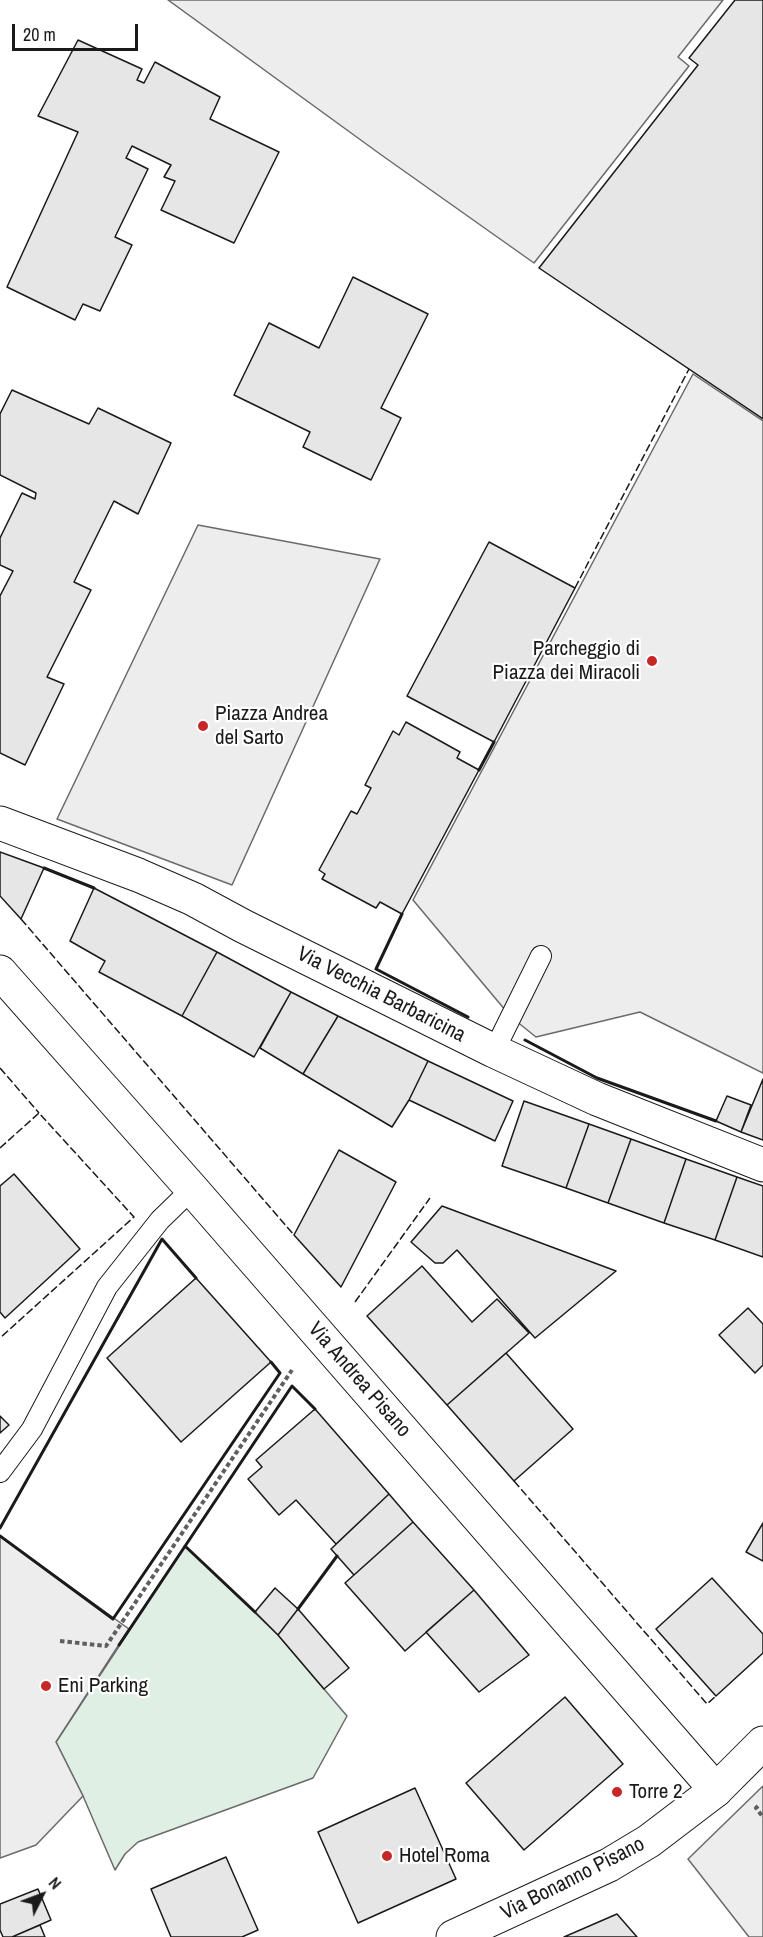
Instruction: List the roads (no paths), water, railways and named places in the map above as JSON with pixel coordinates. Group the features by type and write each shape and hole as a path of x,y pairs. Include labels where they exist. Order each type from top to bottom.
{"street":[{"name":"Via Vecchia Barbaricina","path":"0,823 138,875 193,899 494,1051 597,1099 763,1165"},
{"name":"Via Andrea Pisano","path":"0,972 716,1790"},
{"name":"Via Bonanno Pisano","path":"453,1937 609,1865 649,1841 716,1790 763,1743"}],"lane":[{"path":"494,1051 541,956"},
{"path":"0,1472 32,1429 107,1287 160,1220 192,1189"}],"place":[{"name":"Parcheggio di Piazza dei Miracoli","path":"652,661"},
{"name":"Piazza Andrea del Sarto","path":"203,726"},
{"name":"Eni Parking","path":"46,1686"},
{"name":"Torre 2","path":"617,1792"},
{"name":"Hotel Roma","path":"387,1856"}]}
